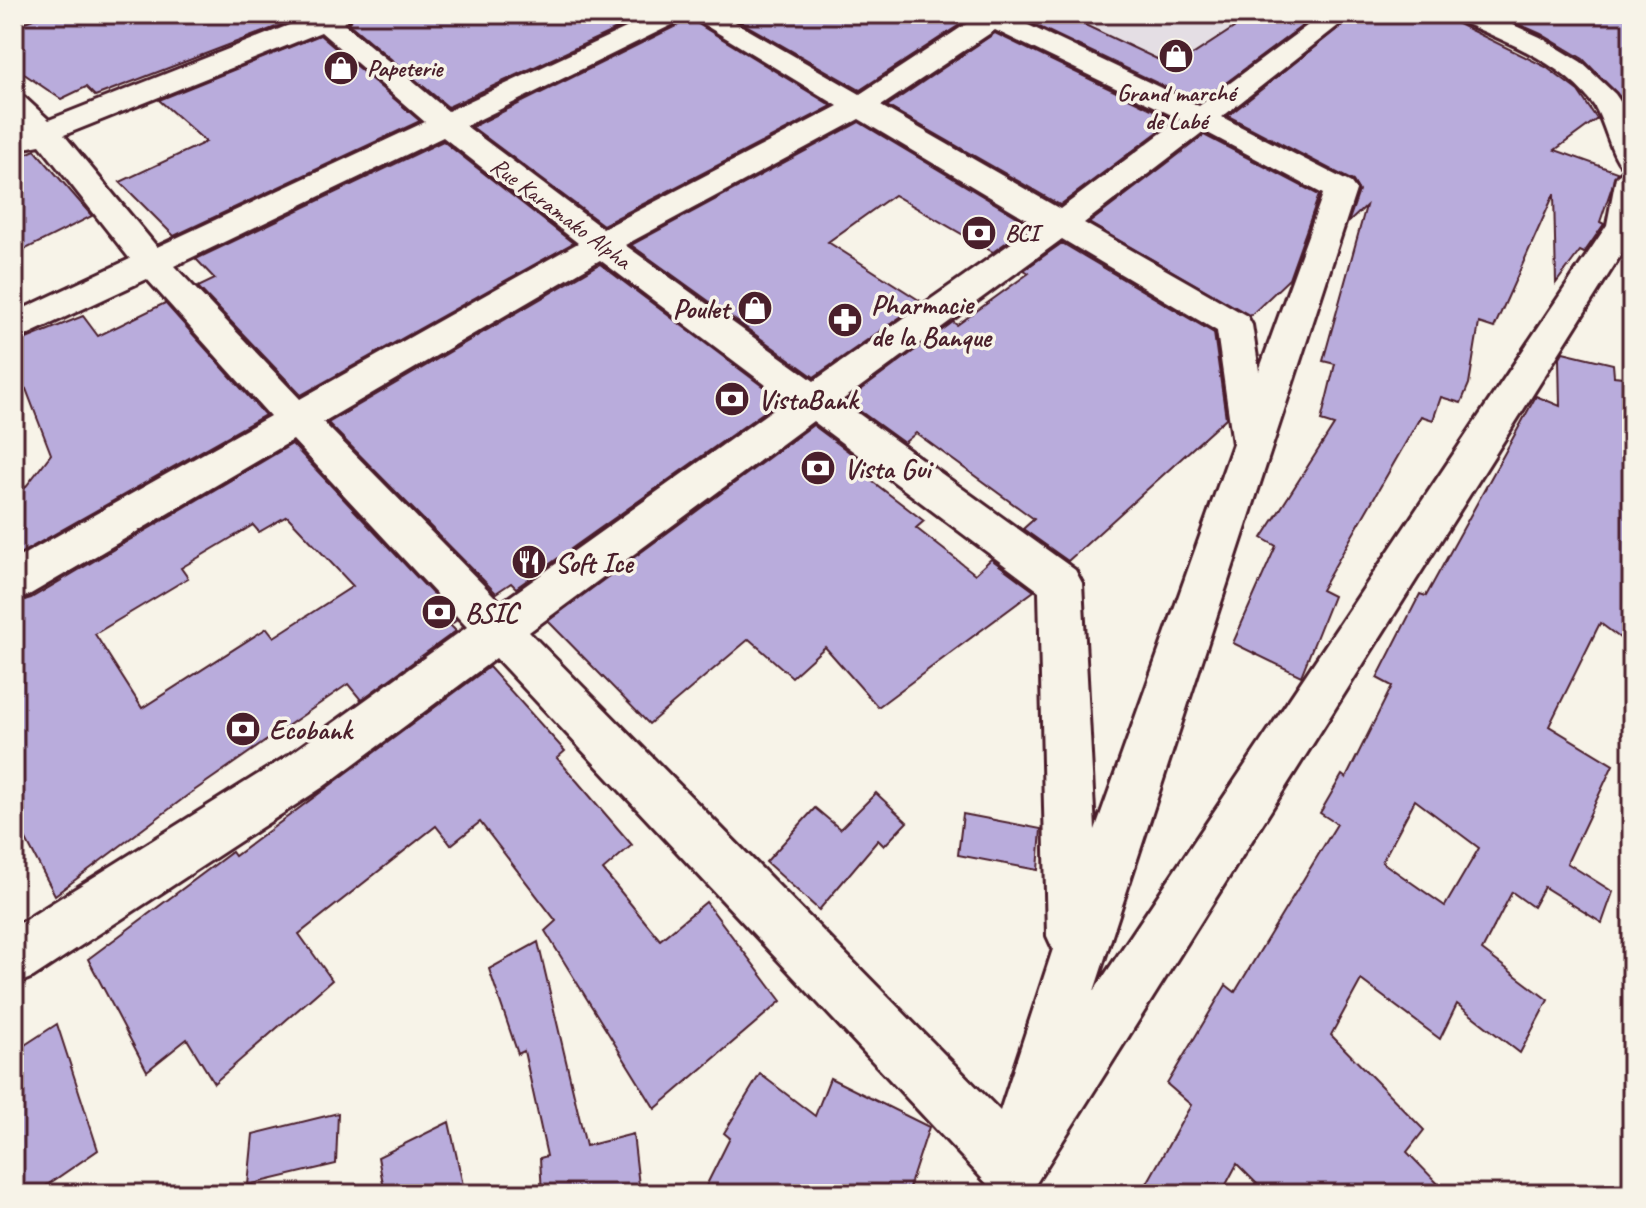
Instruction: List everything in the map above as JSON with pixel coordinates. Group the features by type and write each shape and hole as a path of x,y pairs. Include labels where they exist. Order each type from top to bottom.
{"street":[{"path":"14,328 678,14"},
{"path":"702,14 1234,325 1252,449"},
{"path":"14,958 306,771 1062,223 1340,14"},
{"path":"1466,14 1542,49 1586,77 1618,120 1632,161"},
{"path":"327,16 24,126 296,419 498,630 1007,1180"},
{"name":"Rue Karamako Alpha","path":"327,16 445,124 601,244 1060,583 1075,963"},
{"path":"14,582 601,244 861,106 989,16 1201,118 1340,190 1075,963 1007,1180"},
{"path":"1007,1180 1623,225 1632,177"}],"shaded area":[{"name":"Grand marché de Labé","path":"1014,14 1308,14 1191,98"}],"building":[{"path":"47,14 301,14 302,17 95,96 86,87 61,99 14,67 14,26"},
{"path":"357,14 649,14 448,107 348,23"},
{"path":"727,14 968,14 970,18 860,90"},
{"path":"1012,14 1062,14 1174,67 1255,14 1318,14 1199,103"},
{"path":"1356,14 1450,14 1456,23 1546,67 1578,91 1597,119 1555,150 1617,172 1600,222 1604,224 1584,253 1580,251 1556,283 1554,194 1494,328 1479,323 1469,384 1461,403 1441,397 1433,420 1421,416 1321,590 1333,596 1301,676 1233,643 1276,546 1262,538 1334,425 1321,421 1335,364 1323,361 1366,206 1348,223 1359,191 1353,181 1228,116"},
{"path":"1496,14 1632,14 1632,93 1623,100 1583,59 1541,34"},
{"path":"690,19 832,106 603,225 472,127"},
{"path":"995,33 1174,120 1060,205 887,106"},
{"path":"320,35 420,121 174,236 120,182 206,142 159,100"},
{"path":"859,122 1031,225 993,252 894,195 828,242 922,302 814,377 631,245"},
{"path":"1204,135 1319,195 1289,279 1250,316 1089,223"},
{"path":"443,141 573,243 301,395 198,287 215,279 196,259"},
{"path":"35,150 92,216 14,255 14,159"},
{"path":"1062,243 1214,333 1226,418 1068,561 1023,529 1034,519 916,433 904,443 846,401 953,322 957,325 1029,273 1024,270"},
{"path":"600,264 781,400 516,588 511,583 496,593 328,423"},
{"path":"165,303 265,415 14,557 14,502 51,454 26,389 14,395 14,344 83,316 98,336"},
{"path":"1563,352 1613,364 1614,376 1632,378 1632,647 1600,623 1549,726 1613,765 1567,863 1613,892 1602,923 1544,887 1533,907 1512,892 1482,950 1548,1000 1520,1053 1457,1004 1440,1039 1361,980 1331,1035 1424,1130 1407,1152 1448,1194 1267,1194 1237,1164 1221,1194 1141,1194 1191,1105 1167,1084 1226,985 1235,992 1337,824 1320,813 1342,775 1346,778 1392,686 1377,678 1420,594 1426,596 1536,396 1560,406 1559,359","holes":["1415,800 1479,848 1445,906 1382,862"]},
{"path":"813,425 872,469 864,475 924,521 916,528 975,574 991,559 1034,591 878,707 825,647 792,677 749,639 649,724 548,621"},
{"path":"292,444 457,620 450,625 456,631 361,700 348,684 188,795 55,895 24,836 14,840 14,603 31,598","holes":["287,516 353,586 274,637 267,628 142,708 95,634 188,578 181,568 253,525 259,532"]},
{"path":"489,667 565,751 557,758 632,845 603,870 660,940 706,902 781,1001 655,1109 545,931 556,921 480,822 451,845 436,826 299,934 332,980 214,1083 187,1039 147,1071 88,959 232,852 235,856"},
{"path":"876,793 907,822 884,846 878,840 819,910 766,862 815,808 840,829"},
{"path":"963,814 1041,829 1038,870 958,855"},
{"path":"538,942 586,1146 633,1134 640,1194 542,1194 540,1158 547,1156 524,1051 518,1054 489,969"},
{"path":"57,1024 98,1150 34,1194 14,1194 14,1052"},
{"path":"760,1074 815,1116 830,1078 929,1127 907,1194 702,1194 730,1138 724,1133"},
{"path":"338,1113 336,1164 248,1185 253,1134"},
{"path":"449,1122 465,1194 385,1194 378,1157"}],"place":[{"name":"Grand marché de Labé","path":"1176,56"},
{"name":"Papeterie","path":"341,68"},
{"name":"BCI","path":"979,233"},
{"name":"Poulet","path":"755,308"},
{"name":"Pharmacie de la Banque","path":"845,320"},
{"name":"VistaBank","path":"732,399"},
{"name":"Vista Gui","path":"818,468"},
{"name":"Soft Ice","path":"529,562"},
{"name":"BSIC","path":"439,612"},
{"name":"Ecobank","path":"243,729"}]}
